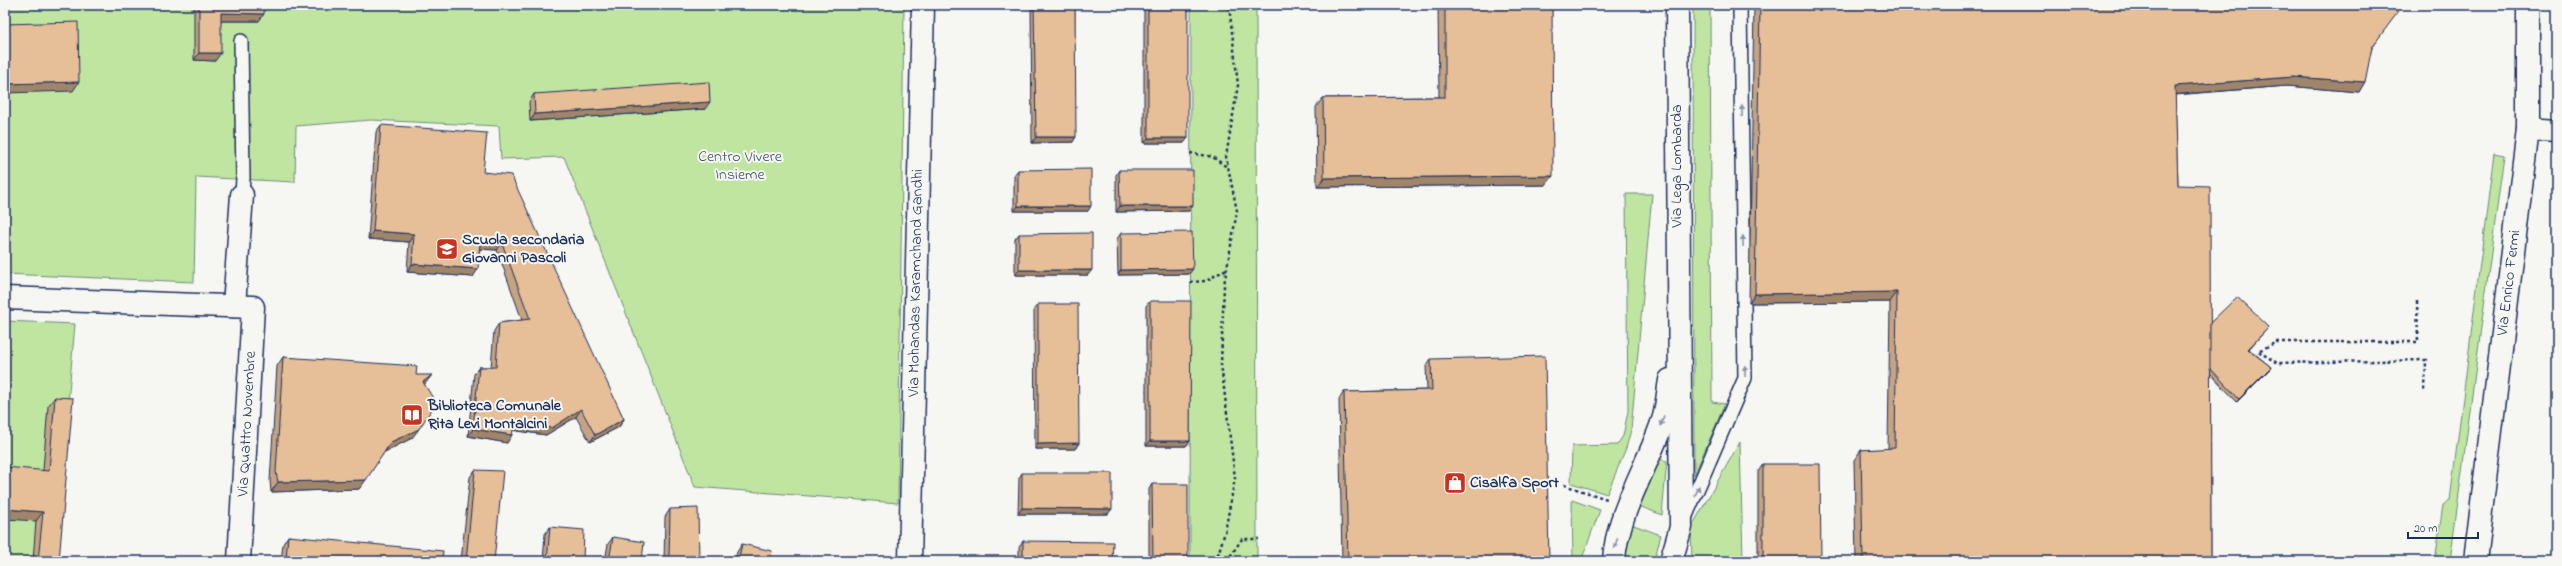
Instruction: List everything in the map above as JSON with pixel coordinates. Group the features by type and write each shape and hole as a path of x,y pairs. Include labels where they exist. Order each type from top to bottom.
{"street":[{"name":"Via Mohandas Karamchand Gandhi","path":"910,561 923,5"},
{"name":"Via Lega Lombarda","path":"1674,559 1681,526 1678,328 1677,5"},
{"name":"Via Enrico Fermi","path":"2475,561 2528,129 2528,5"},
{"path":"2528,129 2557,131"},
{"path":"234,306 242,194"},
{"name":"Via Quattro Novembre","path":"5,298 253,307 239,561"},
{"name":"Via Lega Lombarda","path":"1614,561 1614,547 1628,506 1664,416 1678,328"}],"lane":[{"path":"1681,526 1745,378 1740,5"},
{"path":"241,41 242,194"}],"path":[{"path":"1216,561 1225,532 1235,478 1221,364 1224,285 1237,211 1226,157 1238,85 1229,5"},
{"path":"1190,153 1213,157 1228,168"},
{"path":"1190,282 1206,281 1228,268"},
{"path":"2252,351 2258,351 2277,342 2418,342 2417,302"},
{"path":"2258,351 2277,362 2426,360 2425,391"},
{"path":"1227,561 1242,539 1259,539"}],"green space":[{"name":"Centro Vivere Insieme","path":"5,5 904,5 898,503 695,487 564,157 501,159 499,126 371,120 296,126 295,182 196,177 194,282 5,274"},
{"path":"1191,5 1256,5 1257,561 1190,561"},
{"path":"1693,5 1710,5 1712,402 1725,404 1694,475"},
{"path":"2494,153 2504,155 2450,561 2435,561 2443,505 2450,500"},
{"path":"1626,194 1652,194 1631,430 1626,448 1607,494 1571,483 1572,446 1617,445 1623,436 1628,411"},
{"path":"5,321 75,324 54,561 5,561"},
{"path":"1740,442 1743,561 1692,561 1691,528"},
{"path":"1659,459 1667,461 1662,515 1639,506"},
{"path":"1572,500 1600,510 1581,561 1573,561"},
{"path":"1631,524 1661,535 1654,561 1623,561"}],"building":[{"path":"199,5 264,5 264,14 221,13 221,53 199,53"},
{"path":"1034,5 1075,5 1076,137 1036,137"},
{"path":"1148,5 1188,5 1188,138 1148,138"},
{"path":"1445,5 1552,5 1553,176 1324,178 1323,98 1445,97"},
{"path":"1760,5 2398,5 2398,12 2372,47 2365,82 2293,77 2175,86 2178,185 2210,186 2211,561 1863,561 1861,450 1895,448 1897,292 1755,294"},
{"path":"78,22 79,82 5,84 5,24"},
{"path":"709,82 710,102 535,114 534,94"},
{"path":"381,125 487,133 483,172 511,175 624,419 595,435 581,409 552,428 515,422 512,435 473,429 479,367 496,367 499,323 530,319 502,243 480,241 478,269 412,264 414,234 373,231"},
{"path":"1091,169 1091,206 1018,206 1018,170"},
{"path":"1119,170 1193,170 1193,206 1120,206"},
{"path":"1192,232 1193,269 1121,270 1121,233"},
{"path":"1092,233 1092,270 1019,270 1019,234"},
{"path":"2237,297 2269,327 2248,349 2271,367 2239,399 2210,368 2210,323"},
{"path":"1150,301 1191,301 1190,441 1150,441"},
{"path":"1038,304 1078,304 1079,443 1038,444"},
{"path":"1545,356 1549,561 1348,561 1344,392 1432,390 1431,359"},
{"path":"283,357 417,366 416,375 432,375 423,382 436,403 419,429 391,442 366,480 278,482 276,472"},
{"path":"55,397 73,398 59,561 38,561 43,512 5,509 5,467 49,471"},
{"path":"1763,464 1820,464 1821,561 1763,561"},
{"path":"475,470 503,471 494,561 466,561"},
{"path":"1022,473 1112,473 1112,509 1022,508"},
{"path":"1152,484 1188,484 1188,561 1153,561"},
{"path":"698,508 699,561 669,561 670,509"},
{"path":"550,527 584,530 583,561 547,561"},
{"path":"288,536 443,551 442,561 286,561"},
{"path":"613,537 644,542 642,561 609,561"},
{"path":"1023,541 1113,542 1112,561 1023,561"},
{"path":"742,544 772,551 770,561 738,561"}],"place":[{"name":"Scuola secondaria Giovanni Pascoli","path":"447,249"},
{"name":"Biblioteca Comunale Rita Levi Montalcini","path":"412,415"},
{"name":"Cisalfa Sport","path":"1455,483"}]}
